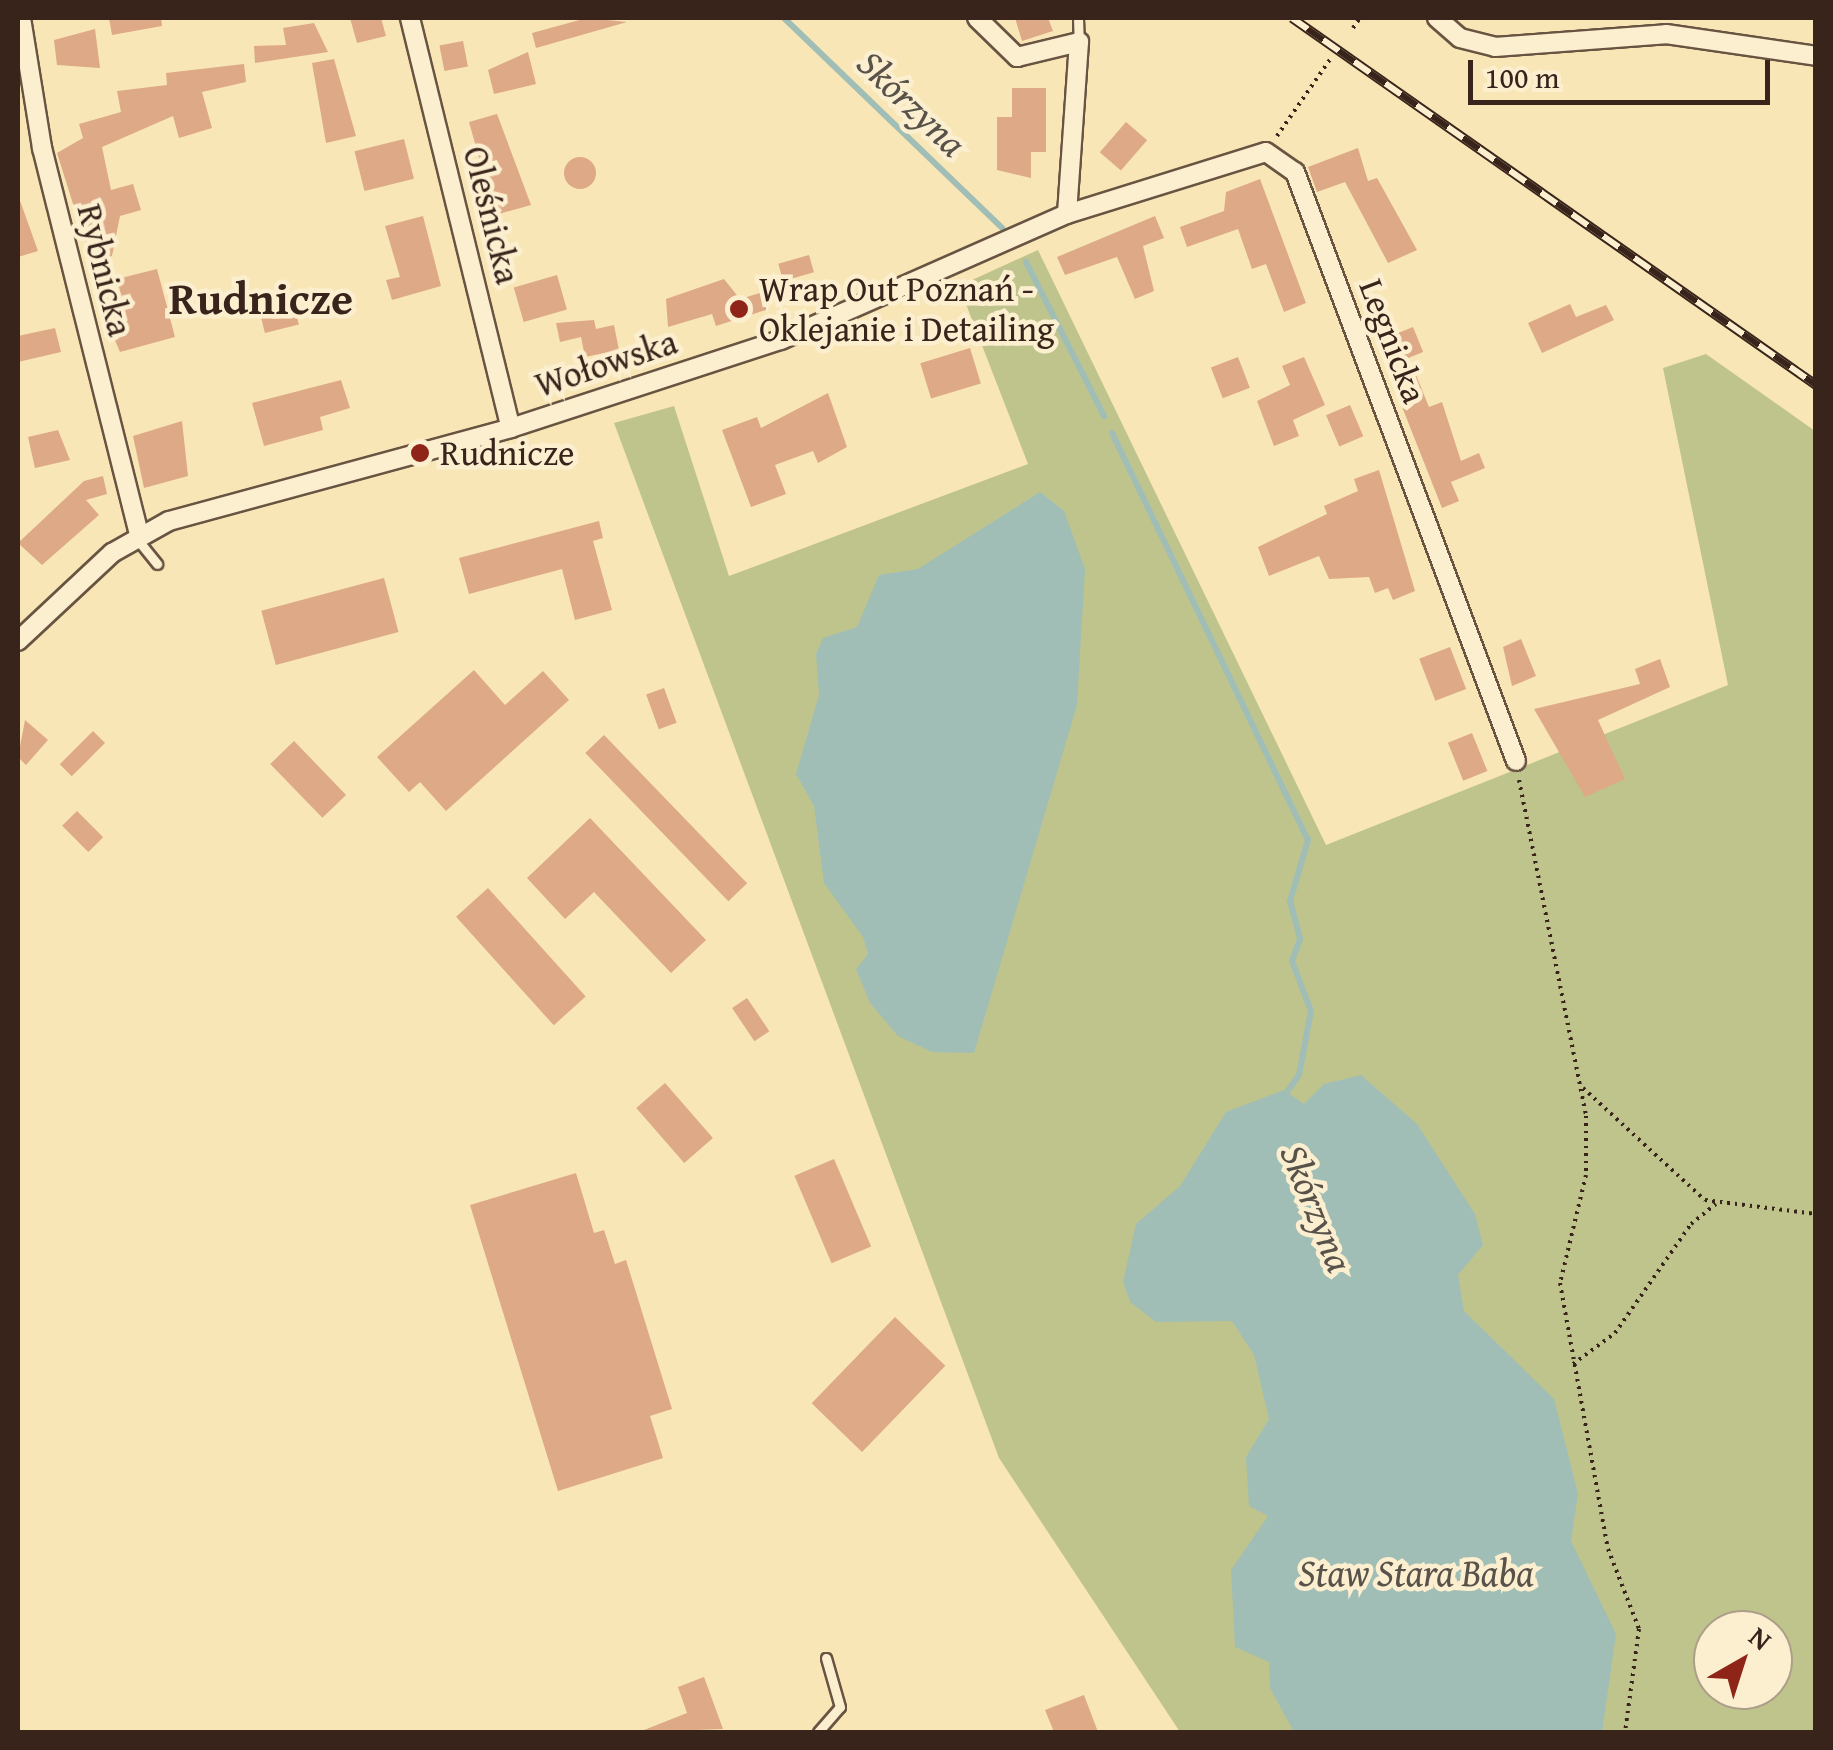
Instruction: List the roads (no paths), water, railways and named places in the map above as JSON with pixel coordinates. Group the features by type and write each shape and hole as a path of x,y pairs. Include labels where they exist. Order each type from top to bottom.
{"street":[{"name":"Rybnicka","path":"21,18 42,148 137,536"},
{"name":"Oleśnicka","path":"410,18 511,428"},
{"path":"977,18 1016,57 1079,42 1067,214"},
{"path":"1437,18 1460,38 1496,47 1666,34 1816,56"},
{"name":"Legnicka","path":"1067,214 1266,152 1295,172 1516,762"},
{"name":"Wołowska","path":"18,642 137,536 511,428 781,340 1067,214"}],"lane":[{"path":"1078,18 1079,42"},
{"path":"137,536 157,564"},
{"path":"818,1732 840,1707 826,1658"}],"water":[{"path":"1040,492 1064,511 1085,569 1077,705 974,1053 932,1052 898,1036 870,1003 856,969 868,954 863,937 824,883 814,806 796,774 819,695 816,654 823,638 857,627 879,575 918,569"},
{"name":"Staw Stara Baba","path":"1361,1075 1417,1124 1475,1214 1483,1245 1458,1275 1464,1311 1554,1399 1578,1494 1571,1541 1616,1634 1602,1732 1294,1732 1270,1688 1269,1662 1235,1647 1231,1570 1268,1516 1249,1506 1246,1457 1269,1419 1254,1355 1232,1321 1156,1322 1130,1302 1123,1282 1136,1224 1180,1186 1226,1112 1284,1090 1304,1104 1324,1084"}],"waterway":[{"name":"Skórzyna","path":"784,18 1002,228"},
{"name":"Skórzyna","path":"1026,262 1104,416"},
{"name":"Skórzyna","path":"1112,433 1308,840 1290,901 1300,939 1292,961 1311,1011 1299,1075 1283,1098"}],"railway":[{"path":"1292,18 1816,385"}],"place":[{"name":"Wrap Out Poznań - Oklejanie i Detailing","path":"739,309"},
{"name":"Rudnicze","path":"420,453"}],"district":[{"name":"Rudnicze","path":"261,298"}]}
